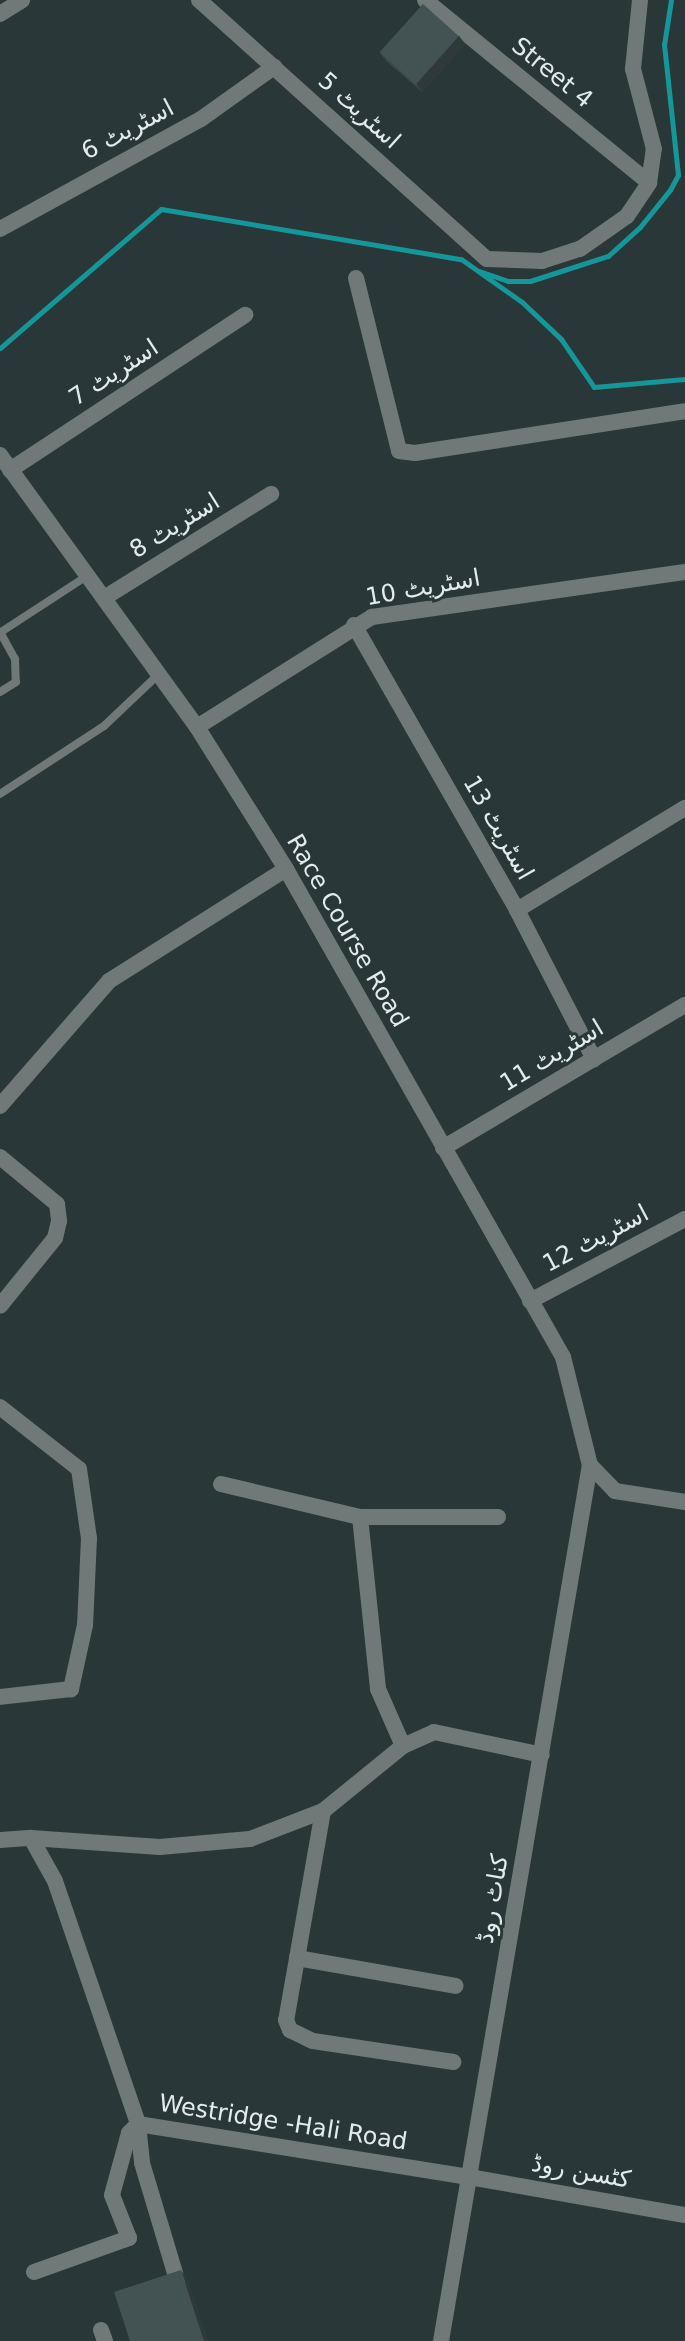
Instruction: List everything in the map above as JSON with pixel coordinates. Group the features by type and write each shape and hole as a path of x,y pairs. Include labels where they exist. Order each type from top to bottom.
{"street":[{"path":"0,14 22,0"},
{"name":"اسٹریٹ 5","path":"199,0 487,259 542,261 580,249 627,216 649,183"},
{"name":"Street 4","path":"425,0 649,183"},
{"path":"640,0 633,69 654,149 649,183"},
{"name":"اسٹریٹ 6","path":"0,229 201,119 274,67"},
{"path":"356,278 399,451 415,453 685,411"},
{"name":"اسٹریٹ 7","path":"10,470 245,315"},
{"name":"Race Course Road","path":"0,455 197,727 286,869 563,1357 590,1465"},
{"name":"اسٹریٹ 8","path":"104,598 271,494"},
{"name":"اسٹریٹ 10","path":"197,727 354,625 372,617 685,572"},
{"name":"اسٹریٹ 13","path":"354,625 517,910 594,1059"},
{"path":"517,910 685,808"},
{"path":"0,1106 109,981 286,869"},
{"name":"اسٹریٹ 11","path":"443,1148 685,1005"},
{"path":"0,1157 57,1204 59,1221 55,1238 0,1306"},
{"name":"اسٹریٹ 12","path":"530,1301 685,1219"},
{"path":"0,1407 79,1469 89,1538 85,1625 71,1689 0,1697"},
{"path":"590,1465 615,1491 685,1502"},
{"name":"کناٹ روڈ","path":"441,2341 590,1465"},
{"path":"221,1484 360,1517 498,1517"},
{"path":"360,1517 378,1689 403,1746"},
{"path":"0,1840 31,1838 206,1845 250,1839 323,1811 403,1746 434,1732 542,1755"},
{"path":"323,1811 286,2020 297,2036 453,2062"},
{"name":"Westridge -Hali Road","path":"31,1838 55,1881 138,2124 469,2177"},
{"path":"297,1958 456,1986"},
{"path":"34,2272 129,2238 112,2195 129,2133 138,2124"},
{"path":"138,2124 142,2163 177,2280"},
{"name":"کٹسن روڈ","path":"469,2177 685,2215"}],"lane":[{"path":"0,692 16,682 15,659 1,632 88,575"},
{"path":"0,794 104,726 158,675"}],"building":[{"path":"423,4 459,36 415,84 380,52"},
{"path":"181,2270 204,2341 130,2341 114,2292"}],"waterway":[{"path":"479,271 508,281 530,281 608,256 640,227 670,190 678,175 664,45 671,0"},
{"path":"0,348 161,209 461,259 522,302 561,339 594,387 685,379"}]}
